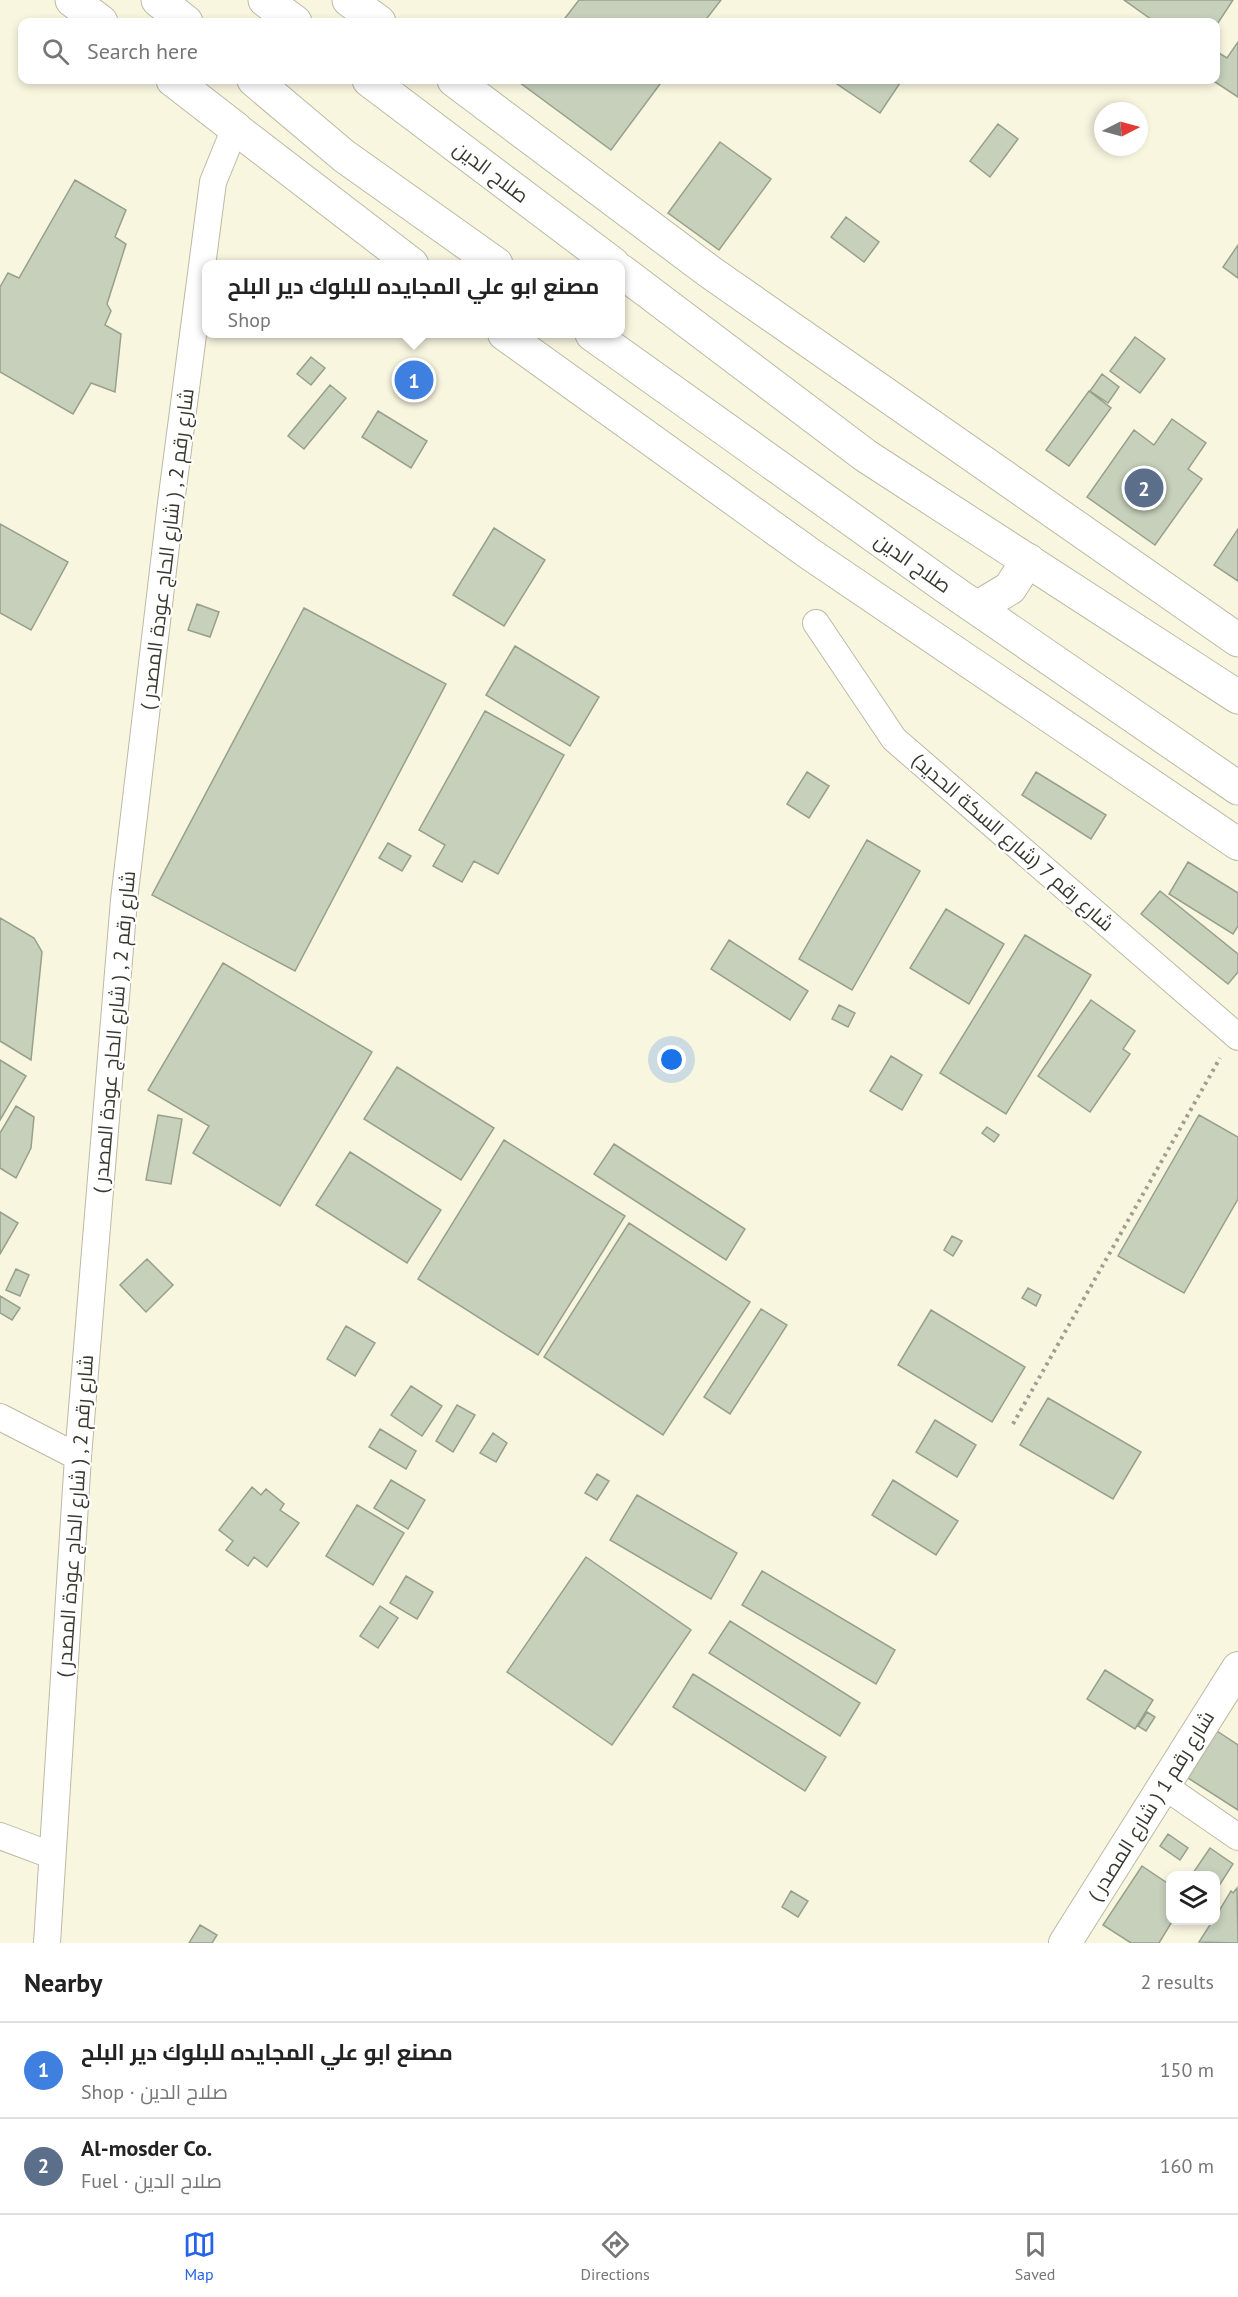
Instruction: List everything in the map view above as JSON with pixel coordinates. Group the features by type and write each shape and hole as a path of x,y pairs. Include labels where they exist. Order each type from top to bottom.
{"main road":[{"path":"72,0 96,18"},
{"path":"158,0 181,18"},
{"path":"265,0 290,18"},
{"path":"349,0 374,18"},
{"path":"178,84 235,128"},
{"path":"259,84 344,156 490,260"},
{"name":"صلاح الدين","path":"374,84 608,260"},
{"path":"459,84 710,272 1238,640"},
{"path":"625,274 866,456 1238,696"},
{"name":"صلاح الدين","path":"599,338 977,608 1238,788"},
{"path":"977,608 1010,588 1028,560"}],"street":[{"path":"235,128 407,260"},
{"name":"شارع رقم 2 , ( شارع الحاج عودة المصدر )","path":"203,260 213,182 235,128"},
{"name":"شارع رقم 2 , ( شارع الحاج عودة المصدر )","path":"47,1943 78,1457 124,900 202,267"},
{"path":"511,338 810,554 1238,844"},
{"name":"شارع رقم 7 (شارع السكة الحديد)","path":"816,623 894,740 1236,1035"},
{"path":"0,1417 78,1457"},
{"name":"شارع رقم 1 ( شارع المصدر )","path":"1065,1943 1238,1668"},
{"path":"1164,1786 1238,1837"},
{"path":"0,1836 51,1855"}],"path":[{"path":"1013,1424 1236,1035"}],"building":[{"path":"579,0 721,0 707,18 565,18"},
{"path":"1124,0 1233,0 1220,20 1220,18 1149,18"},
{"path":"1238,42 1238,97 1218,84 1220,84 1220,54 1227,58"},
{"path":"522,84 660,84 611,150"},
{"path":"837,84 899,84 880,113"},
{"path":"998,124 1018,139 990,177 970,161"},
{"path":"720,142 771,179 719,250 668,213"},
{"path":"75,180 126,210 115,237 126,244 107,304 111,311 105,325 121,334 115,392 91,383 73,414 0,372 0,287 8,273 19,278"},
{"path":"846,217 879,242 864,262 831,237"},
{"path":"1238,245 1238,278 1223,267"},
{"path":"1135,337 1165,359 1140,393 1110,371"},
{"path":"311,357 325,368 311,385 297,374"},
{"path":"1102,374 1119,387 1108,403 1090,391"},
{"path":"330,385 346,398 304,449 288,436"},
{"path":"1089,391 1111,408 1069,466 1046,450"},
{"path":"378,411 427,441 411,468 362,437"},
{"path":"1172,419 1206,443 1188,469 1202,479 1155,545 1087,497 1134,430 1154,445"},
{"path":"0,524 68,562 31,630 0,613"},
{"path":"494,528 545,560 504,626 453,595"},
{"path":"1238,529 1238,581 1214,565"},
{"path":"197,604 219,612 210,637 188,630"},
{"path":"304,608 446,684 295,971 152,895"},
{"path":"515,646 599,697 570,746 486,695"},
{"path":"485,711 564,755 498,874 474,861 462,882 433,866 445,845 419,830"},
{"path":"807,772 829,786 809,818 787,804"},
{"path":"1036,772 1106,815 1091,839 1022,795"},
{"path":"867,840 920,871 852,990 799,959"},
{"path":"388,843 411,856 402,871 379,858"},
{"path":"1188,862 1238,893 1238,926 1233,934 1169,894"},
{"path":"1160,891 1238,954 1238,972 1228,984 1141,914"},
{"path":"946,909 1004,944 969,1004 910,968"},
{"path":"0,918 34,938 42,952 31,1060 0,1041"},
{"path":"1025,935 1091,975 1006,1114 940,1073"},
{"path":"729,940 808,991 790,1020 711,969"},
{"path":"223,963 372,1052 280,1206 193,1153 209,1126 148,1090"},
{"path":"1091,1000 1135,1031 1123,1049 1130,1054 1090,1112 1038,1076"},
{"path":"839,1005 855,1013 848,1027 832,1019"},
{"path":"891,1056 922,1075 902,1110 870,1091"},
{"path":"0,1060 26,1076 0,1120"},
{"path":"397,1067 494,1128 461,1180 364,1119"},
{"path":"16,1106 34,1117 31,1148 16,1178 0,1168 0,1133"},
{"path":"158,1115 182,1119 171,1184 146,1180"},
{"path":"1199,1115 1238,1137 1238,1199 1184,1293 1118,1256"},
{"path":"987,1127 999,1135 994,1142 982,1133"},
{"path":"504,1140 625,1216 538,1355 418,1279"},
{"path":"614,1144 745,1229 726,1260 594,1174"},
{"path":"350,1152 441,1210 407,1263 316,1205"},
{"path":"0,1212 18,1223 0,1254"},
{"path":"629,1223 750,1302 663,1435 544,1357"},
{"path":"952,1236 962,1241 953,1256 944,1250"},
{"path":"147,1259 173,1285 146,1312 120,1285"},
{"path":"16,1269 29,1275 20,1296 6,1290"},
{"path":"1028,1288 1041,1295 1036,1306 1022,1298"},
{"path":"0,1296 20,1308 12,1320 0,1313"},
{"path":"761,1309 787,1325 730,1414 704,1397"},
{"path":"931,1310 1025,1367 992,1422 898,1365"},
{"path":"346,1326 375,1343 355,1376 327,1359"},
{"path":"411,1386 442,1406 422,1436 391,1415"},
{"path":"1048,1398 1141,1452 1113,1499 1020,1445"},
{"path":"457,1405 475,1415 453,1452 436,1441"},
{"path":"935,1420 976,1445 957,1477 916,1452"},
{"path":"380,1429 416,1451 406,1469 369,1447"},
{"path":"493,1433 507,1443 496,1462 480,1453"},
{"path":"597,1474 609,1481 597,1500 585,1493"},
{"path":"391,1480 425,1500 408,1529 374,1508"},
{"path":"893,1480 958,1521 936,1555 872,1515"},
{"path":"252,1487 261,1495 266,1489 284,1504 280,1510 299,1523 267,1567 254,1557 248,1566 226,1550 233,1541 219,1530"},
{"path":"637,1495 737,1553 711,1599 610,1540"},
{"path":"357,1505 404,1533 373,1585 326,1556"},
{"path":"586,1557 691,1630 612,1745 507,1672"},
{"path":"762,1571 895,1650 876,1684 742,1605"},
{"path":"406,1576 433,1592 417,1619 390,1603"},
{"path":"380,1606 398,1618 378,1648 360,1636"},
{"path":"730,1621 860,1703 840,1736 709,1653"},
{"path":"1105,1670 1153,1700 1135,1729 1087,1699"},
{"path":"693,1674 826,1757 805,1791 673,1707"},
{"path":"1147,1712 1155,1717 1146,1731 1138,1726"},
{"path":"1217,1731 1238,1745 1238,1810 1188,1778"},
{"path":"1168,1834 1188,1848 1180,1860 1160,1846"},
{"path":"1210,1848 1233,1864 1220,1884 1220,1871 1194,1871"},
{"path":"1142,1866 1166,1882 1166,1925 1170,1925 1159,1943 1131,1943 1103,1925"},
{"path":"1237,1888 1238,1943 1199,1942 1210,1925 1220,1925 1220,1909 1231,1891 1233,1893"},
{"path":"791,1891 808,1901 798,1917 782,1907"},
{"path":"200,1925 217,1935 212,1943 189,1943"}],"place":[{"name":"مصنع ابو علي المجايده للبلوك دير البلح","path":"414,380"},
{"name":"Al-mosder Co.","path":"1144,488"}]}
